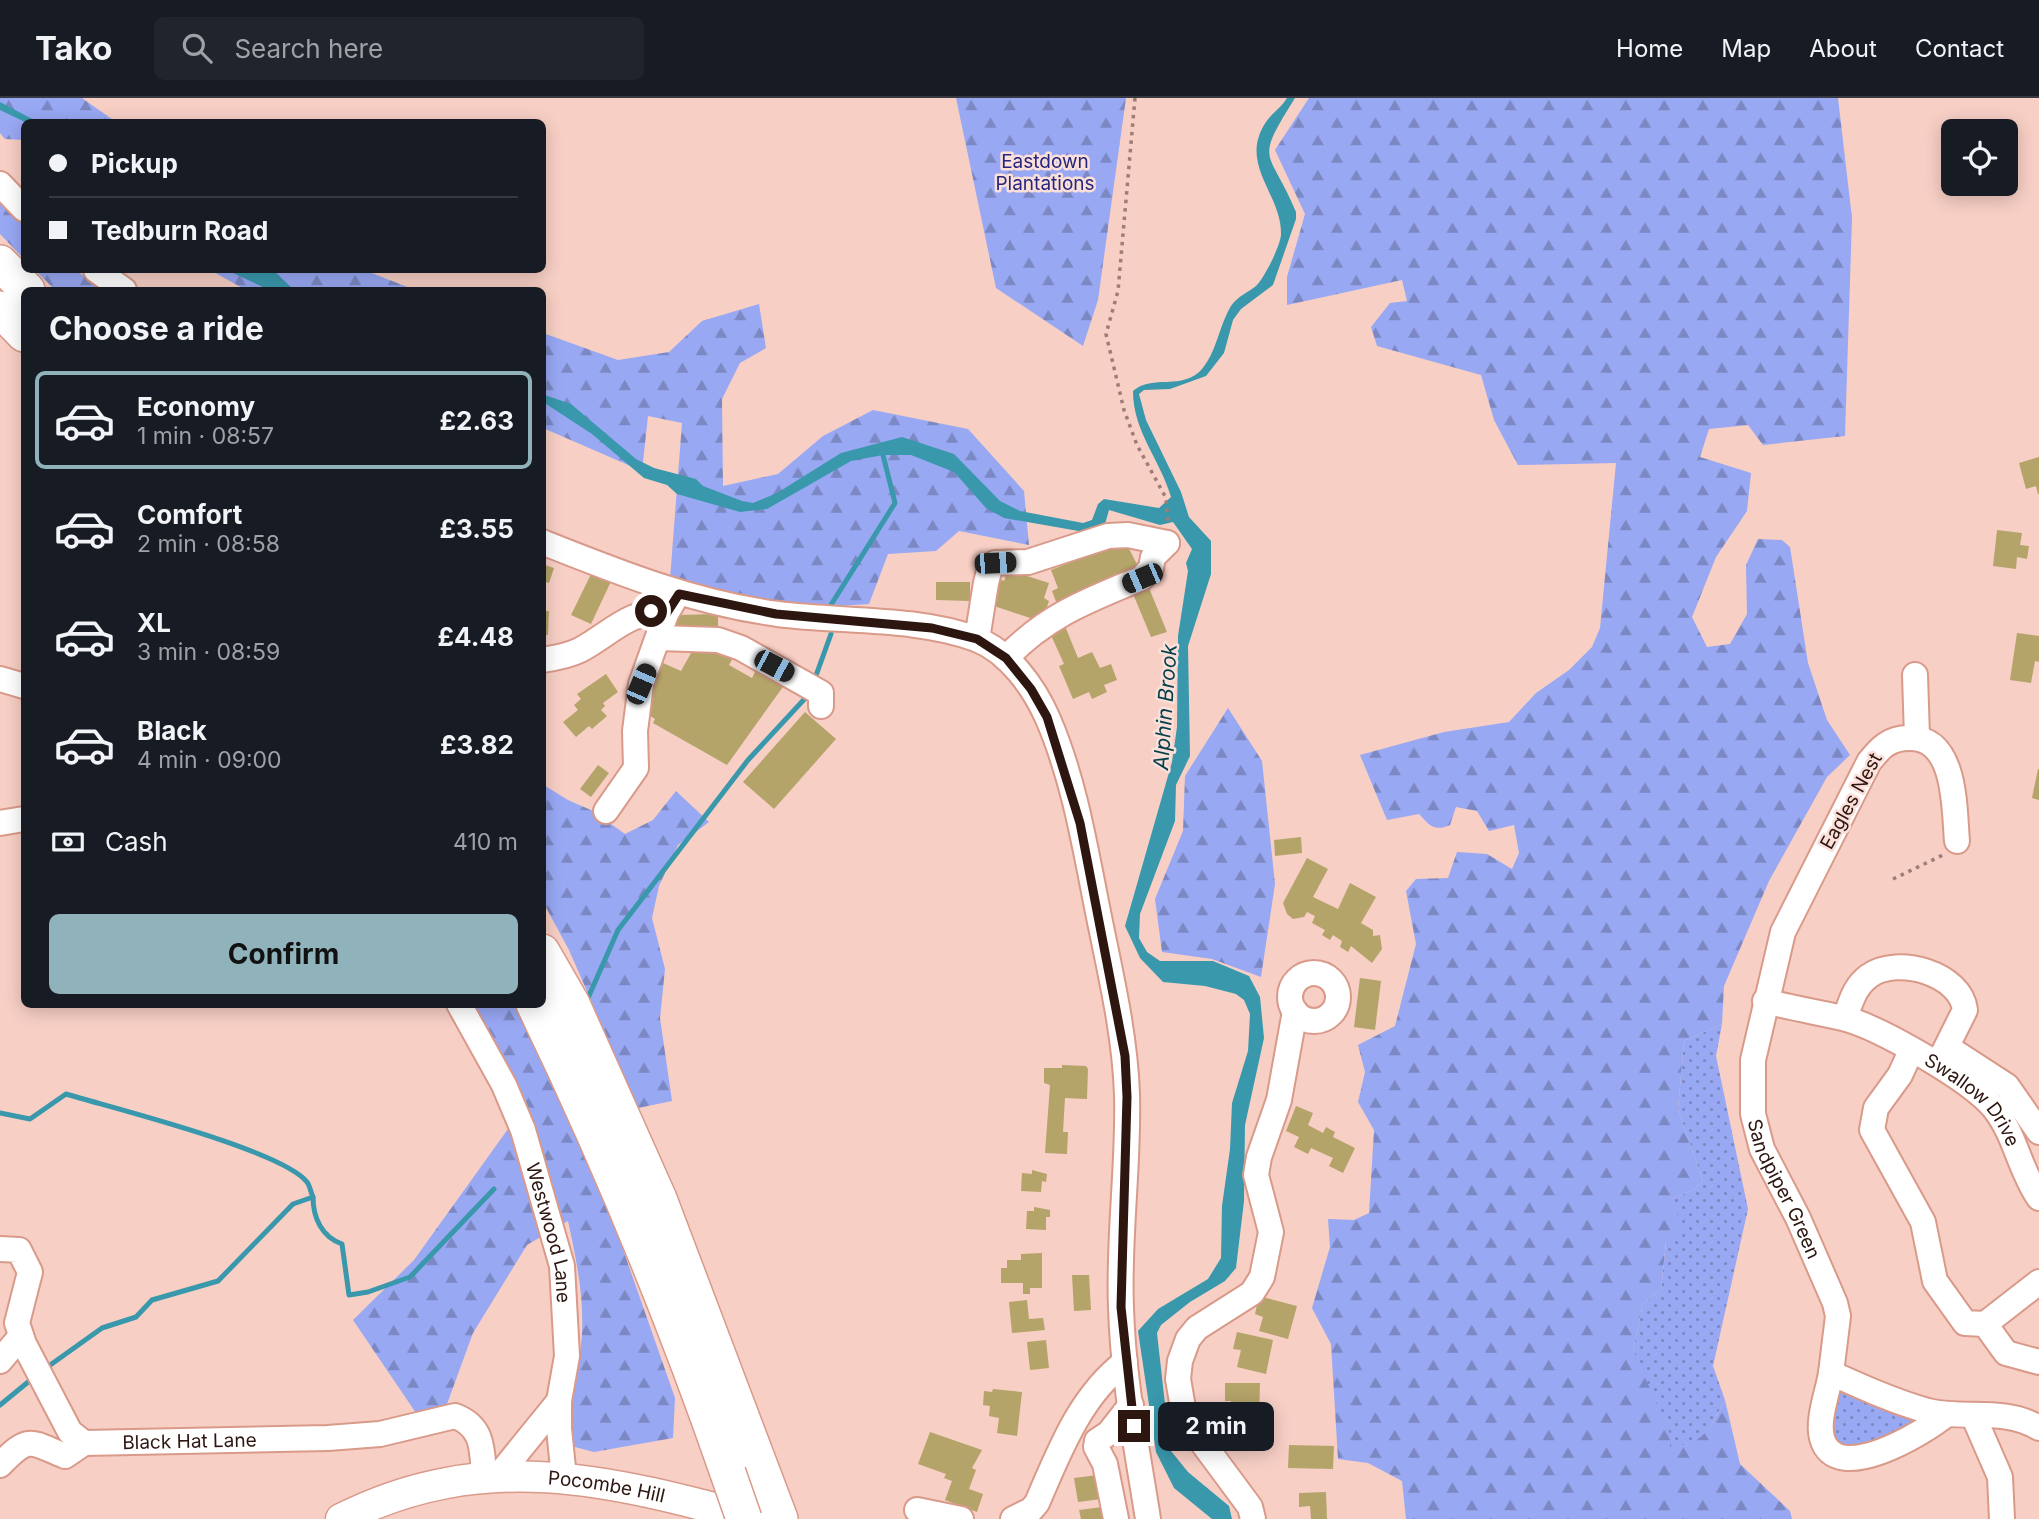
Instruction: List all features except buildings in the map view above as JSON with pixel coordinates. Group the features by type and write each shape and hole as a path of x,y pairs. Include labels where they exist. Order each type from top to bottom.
{"highway":[{"path":"0,263 24,287"},
{"path":"0,309 21,331"},
{"path":"546,959 572,1004 659,1199 780,1519"},
{"path":"536,1008 625,1200 689,1363 744,1519"}],"main road":[{"name":"Pocombe Hill","path":"341,1519 383,1498 491,1476 564,1478 617,1486 756,1519"}],"street":[{"path":"0,184 21,206"},
{"path":"100,273 120,287"},
{"path":"977,639 986,583 990,568 995,563 1028,562 1108,536 1128,535 1167,543 1153,558 1151,568 1142,578 1062,612 1030,633 1006,658"},
{"path":"546,544 672,604 932,628 977,639 1006,658 1031,689 1047,717 1060,752 1080,823 1125,1056 1127,1097 1121,1307 1125,1362 1149,1519"},
{"path":"606,811 636,768 635,732 641,684 672,604"},
{"path":"546,659 564,657 636,616 672,604"},
{"path":"659,638 718,640 741,648 797,679 821,699"},
{"path":"1915,675 1917,737 1935,747 1946,766 1950,778 1957,841"},
{"path":"0,679 21,685"},
{"name":"Eagles Nest","path":"1765,1001 1783,932 1869,762 1883,744 1901,738 1917,737"},
{"path":"0,823 21,820"},
{"path":"1844,1018 1855,989 1868,976 1878,971 1921,970 1934,974 1959,992 1965,1010 1943,1056 2007,1086 2039,1132"},
{"name":"Swallow Drive","path":"1765,1001 1844,1018 1883,1033 1911,1051 1943,1056 1994,1108 2018,1147 2023,1169 2039,1198"},
{"name":"Sandpiper Green","path":"1765,1001 1753,1060 1753,1114 1762,1149 1798,1218 1835,1303 1838,1316 1821,1435 1831,1454 1840,1459 1858,1460 1929,1427 1947,1414"},
{"name":"Westwood Lane","path":"461,1008 504,1085 523,1130 559,1254 566,1356 559,1401 559,1452 564,1478"},
{"path":"1253,1519 1250,1507 1192,1430 1183,1408 1178,1379 1184,1350 1197,1328 1252,1293 1262,1277 1271,1232 1255,1175 1279,1100 1296,1011"},
{"path":"1911,1051 1900,1075 1876,1108 1872,1130 1923,1222 1929,1260 1944,1296 1965,1323 1985,1324 2039,1282"},
{"path":"0,1249 19,1250 30,1272 17,1323 21,1336 70,1432 84,1443"},
{"path":"1985,1324 2007,1353 2039,1362"},
{"path":"0,1361 21,1336"},
{"path":"1013,1519 1031,1510 1037,1503 1086,1403 1103,1379 1125,1362"},
{"path":"1831,1373 1905,1403 1947,1414 2001,1414 2025,1420 2039,1428"},
{"path":"491,1476 559,1401"},
{"path":"1116,1519 1105,1464 1096,1447 1097,1441 1109,1433 1131,1405"},
{"path":"1973,1415 2000,1477 1999,1516"},
{"name":"Black Hat Lane","path":"0,1465 27,1442 37,1442 65,1456 84,1443 328,1438 380,1434 455,1416 465,1420 479,1434 491,1476"},
{"path":"917,1510 961,1519"}],"path":[{"path":"1135,98 1118,291 1106,334 1124,410 1142,454 1166,498 1169,528"},
{"path":"1893,878 1942,855 1957,841"}],"green space":[{"path":"0,98 82,98 112,119 21,119 21,140 5,139 0,133"},
{"name":"Eastdown Plantations","path":"956,98 1126,98 1098,300 1083,346 996,288"},
{"path":"1309,98 1838,98 1852,218 1845,436 1763,445 1748,425 1709,429 1700,457 1751,473 1747,511 1716,557 1692,617 1707,647 1730,644 1747,614 1746,565 1758,539 1782,540 1790,547 1808,663 1827,720 1850,755 1827,777 1769,881 1724,986 1722,1024 1684,1041 1678,1109 1703,1181 1693,1190 1671,1199 1684,1230 1666,1242 1661,1289 1643,1304 1633,1350 1670,1434 1670,1447 1691,1442 1705,1433 1725,1400 1740,1464 1790,1511 1792,1519 1406,1519 1402,1481 1368,1463 1338,1459 1331,1344 1312,1308 1330,1247 1328,1219 1354,1220 1369,1213 1374,1130 1358,1102 1365,1072 1358,1045 1395,1026 1416,944 1406,891 1416,879 1448,878 1457,852 1487,854 1512,869 1519,853 1514,825 1489,831 1477,811 1456,807 1450,825 1440,828 1429,824 1419,814 1387,820 1360,755 1444,732 1509,722 1536,693 1569,670 1592,647 1600,628 1616,463 1518,465 1494,420 1481,375 1377,346 1371,327 1390,303 1407,301 1402,280 1287,305 1287,277 1305,214 1275,150"},
{"path":"0,198 21,218 21,256 0,234"},
{"path":"38,273 80,273 97,287 52,287"},
{"path":"215,273 372,273 407,287 241,287"},
{"path":"759,304 766,348 740,363 722,399 723,486 778,474 823,436 873,410 968,429 1024,491 1029,545 959,531 936,551 888,554 869,604 796,609 670,579 682,423 648,416 642,471 546,429 546,334 618,360 669,352 702,321"},
{"path":"1228,708 1262,761 1275,884 1261,977 1212,959 1162,952 1155,899 1183,831 1185,776"},
{"path":"546,786 593,811 625,834 653,820 676,791 709,822 678,845 659,886 652,918 665,969 660,1018 672,1101 638,1108 569,950 546,908"},
{"path":"476,1008 516,1008 578,1134 620,1241 675,1398 673,1438 594,1452 571,1446 571,1404 581,1348 582,1305 568,1221 527,1245 473,1333 447,1404 416,1413 353,1320 414,1260 523,1108 497,1046"},
{"path":"1722,1024 1716,1056 1748,1209 1713,1366 1725,1400 1705,1434 1682,1446 1670,1448 1633,1350 1643,1304 1661,1289 1671,1199 1693,1190 1703,1181 1678,1109 1684,1041"},
{"path":"1834,1386 1928,1420 1864,1452 1839,1450 1826,1424"}],"shaded area":[{"path":"1287,98 1295,98 1274,135 1270,156 1296,212 1296,219 1273,285 1241,309 1233,320 1224,353 1206,376 1170,389 1144,390 1139,394 1146,420 1181,492 1189,517 1211,541 1211,574 1188,646 1190,756 1176,785 1175,821 1140,914 1139,938 1147,952 1160,961 1213,961 1249,976 1260,997 1264,1038 1245,1125 1244,1201 1236,1268 1225,1281 1190,1302 1161,1325 1157,1333 1165,1404 1163,1420 1171,1451 1188,1472 1229,1506 1232,1519 1212,1519 1174,1488 1156,1452 1138,1331 1158,1309 1208,1279 1221,1258 1222,1206 1230,1149 1232,1103 1248,1051 1250,1014 1244,1000 1236,994 1205,986 1163,982 1140,958 1125,926 1172,762 1177,727 1178,636 1188,571 1186,563 1192,549 1173,522 1160,525 1109,510 1105,524 1090,533 1004,518 986,508 954,472 911,455 883,455 851,461 767,509 740,512 677,494 667,485 644,478 592,434 546,404 546,395 571,404 636,459 654,468 696,479 703,486 742,501 753,503 777,493 841,453 902,437 954,454 1000,501 1020,511 1083,523 1092,520 1098,504 1104,499 1159,508 1171,497 1137,420 1133,391 1149,383 1186,379 1202,369 1231,306 1256,286 1268,269 1279,245 1281,233 1275,205 1258,165 1257,151 1259,137 1266,122"},
{"path":"0,102 32,119 21,120 0,110"},
{"path":"233,273 276,273 291,287 263,287"}],"waterway":[{"path":"829,608 895,503 883,455 884,448"},
{"path":"814,681 831,634"},
{"path":"588,998 618,930 748,760 810,693"},
{"path":"0,1113 30,1119 66,1094 194,1131 265,1157 291,1170 307,1182 313,1197"},
{"path":"46,1368 102,1328 136,1317 152,1300 218,1281 293,1204 313,1197 320,1226 329,1237 342,1244 349,1295 368,1292 410,1277 494,1189"},
{"path":"0,1405 33,1378"}],"route":[{"path":"651,611 666,614 679,594 776,614 932,628 977,639 990,647 1017,669 1031,689 1047,717 1060,752 1080,823 1125,1056 1127,1097 1121,1307 1134,1426"}],"water label":[{"name":"Alphin Brook","path":"1165,707"}]}
